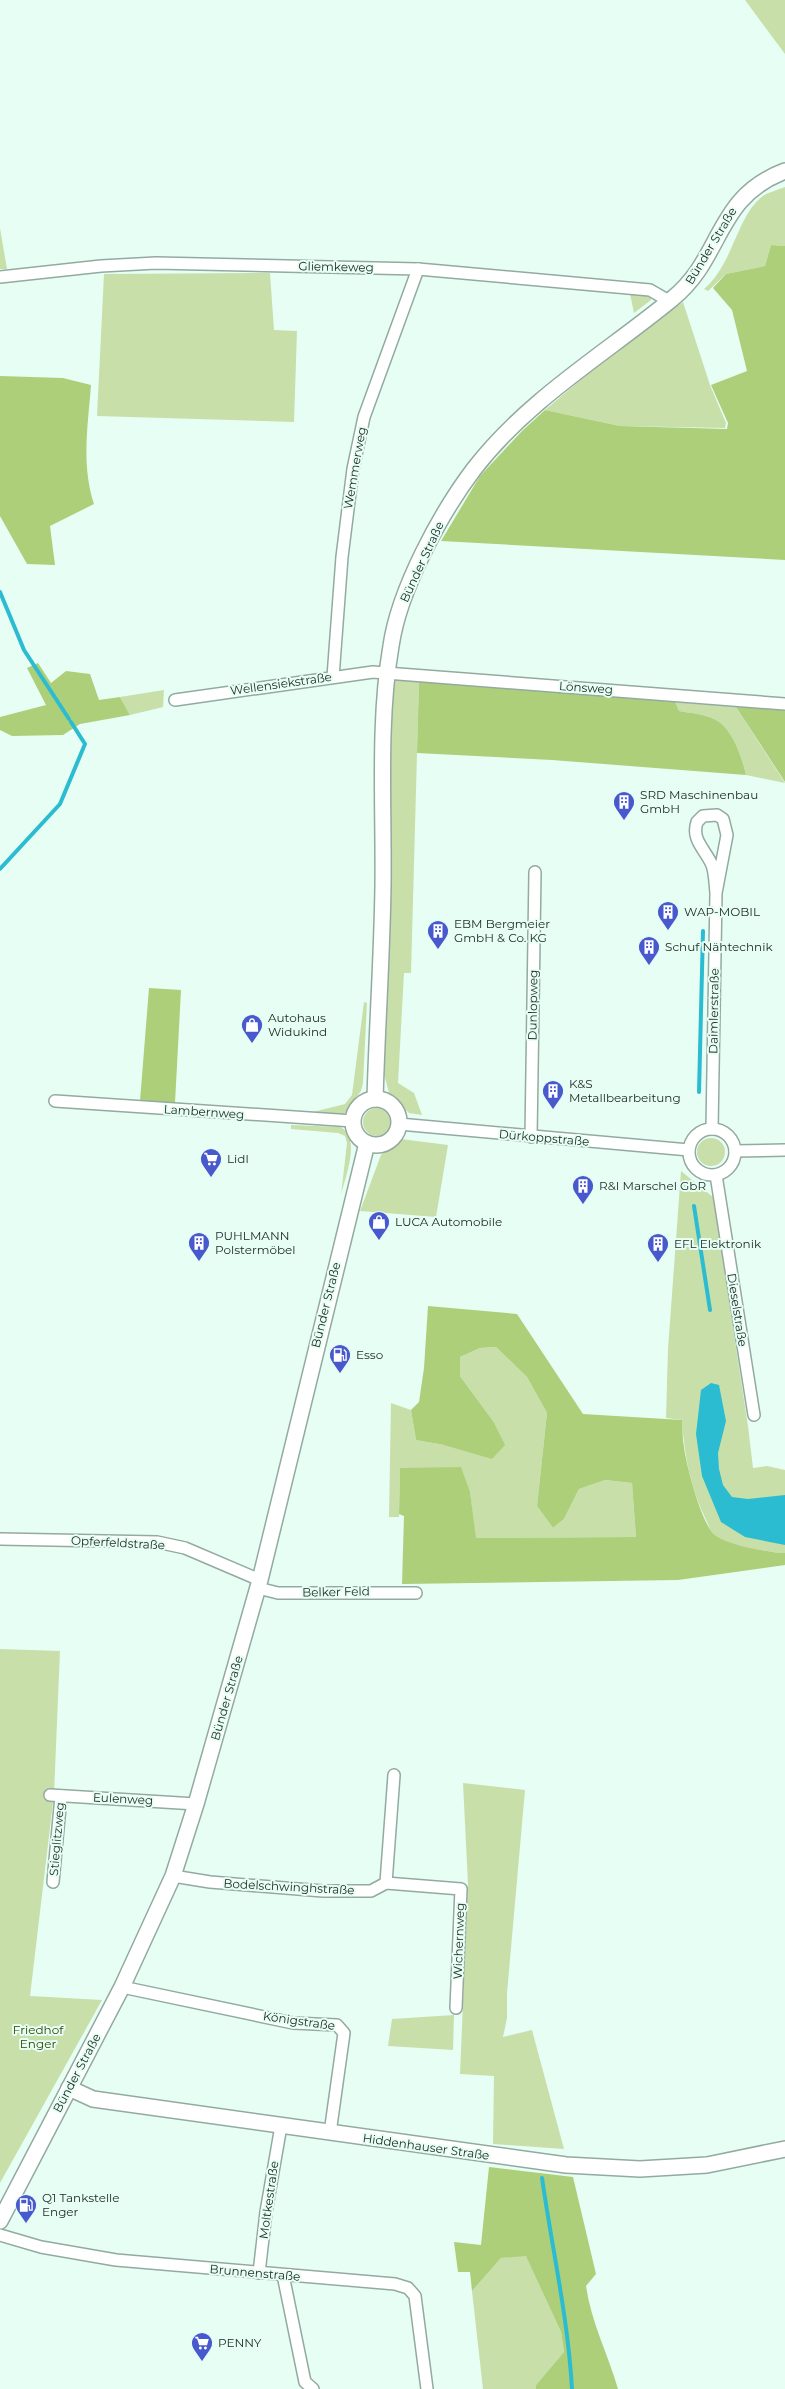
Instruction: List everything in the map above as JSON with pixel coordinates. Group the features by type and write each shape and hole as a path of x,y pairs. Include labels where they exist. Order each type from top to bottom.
{"street":[{"name":"Bünder Straße","path":"375,1099 382,907 385,686 391,643 406,592 439,522 474,469 514,424 563,381 684,289 701,265 732,209 741,198 770,177 785,171"},
{"name":"Gliemkeweg","path":"0,277 101,266 156,263 418,269 650,290 669,302"},
{"name":"Wemmerweg","path":"333,677 342,557 353,469 364,417 418,269"},
{"name":"Wellensiekstraße","path":"175,700 333,677 387,673"},
{"name":"Lönsweg","path":"387,673 785,704"},
{"name":"Daimlerstraße","path":"712,1129 716,893 712,865 696,840 694,830 697,822 710,814 717,815 723,819 727,835 716,893"},
{"name":"Dunlopweg","path":"530,1137 535,872"},
{"path":"375,1099 383,1100 395,1109 399,1124 398,1131 388,1141 381,1144 367,1143 357,1134 353,1121 362,1103 375,1099"},
{"name":"Lambernweg","path":"55,1101 353,1121"},
{"name":"Dürkoppstraße","path":"399,1124 688,1150"},
{"path":"712,1129 726,1133 734,1144 735,1151 732,1164 728,1169 716,1175 696,1170 688,1150 699,1133 712,1129"},
{"name":"Bünder Straße","path":"0,2221 122,1987 173,1876 196,1804 259,1584 367,1143"},
{"path":"735,1151 785,1150"},
{"name":"Dieselstraße","path":"716,1175 754,1415"},
{"name":"Opferfeldstraße","path":"0,1539 157,1542 185,1548 259,1584"},
{"name":"Belker Feld","path":"259,1584 278,1592 416,1593"},
{"path":"386,1883 394,1776"},
{"name":"Eulenweg","path":"55,1796 196,1804"},
{"name":"Stieglitzweg","path":"54,1882 55,1796"},
{"name":"Bodelschwinghstraße","path":"173,1876 210,1882 319,1891 371,1891 386,1883"},
{"name":"Wichernweg","path":"386,1883 461,1889 456,2008"},
{"name":"Königstraße","path":"122,1987 293,2023 337,2025 344,2033 330,2133"},
{"name":"Hiddenhauser Straße","path":"70,2088 93,2099 520,2160 612,2168 707,2165 785,2149"},
{"name":"Moltkestraße","path":"259,2274 266,2212 281,2126"},
{"name":"Brunnenstraße","path":"0,2235 41,2247 116,2260 259,2274 394,2284 408,2288 415,2296 427,2389"},
{"path":"283,2276 305,2382 313,2389"}],"green space":[{"path":"745,0 785,0 785,54"},
{"path":"785,187 785,246 771,245 765,266 726,274 708,291 704,289 722,267 754,204 763,196"},
{"path":"0,228 7,269 0,269"},
{"path":"771,245 785,246 785,560 441,541 480,476 522,431 545,410 620,426 727,429 728,423 711,385 747,371 732,310 713,288 726,274 765,266"},
{"path":"270,273 274,330 297,331 294,422 97,416 104,274"},
{"path":"630,294 646,295 651,300 634,313"},
{"path":"683,302 710,385 726,423 725,428 620,426 545,410 603,361"},
{"path":"0,376 63,378 91,385 87,430 87,460 90,489 94,504 50,526 55,565 27,564 0,516"},
{"path":"38,663 51,683 66,671 90,674 99,700 120,697 130,715 80,724 63,735 12,736 0,730 0,717 46,705 27,668"},
{"path":"396,680 419,681 411,973 404,973 398,1083 414,1093 422,1115 409,1113 389,1093 384,1074 391,684"},
{"path":"419,681 675,702 679,711 710,717 726,729 739,751 746,775 552,760 417,753"},
{"path":"164,690 163,707 130,715 120,697"},
{"path":"675,702 736,707 785,783 746,775 739,751 726,729 710,717 679,711"},
{"path":"736,707 785,710 785,782"},
{"path":"149,988 181,990 175,1103 140,1101"},
{"path":"364,1002 367,1003 361,1091 344,1114 309,1113 345,1104 352,1095"},
{"path":"377,1108 387,1112 391,1122 387,1132 377,1136 367,1132 363,1122 367,1112"},
{"path":"291,1125 340,1127 347,1132 351,1148 341,1195 347,1143 345,1136 338,1133 291,1129"},
{"path":"711,1138 721,1142 725,1152 721,1162 711,1166 701,1162 697,1152 701,1142"},
{"path":"401,1139 448,1145 436,1217 360,1211 381,1155"},
{"path":"681,1171 713,1197 753,1468 767,1466 785,1470 785,1553 753,1549 728,1543 714,1535 701,1510 693,1485 684,1446 682,1420 666,1418 668,1349"},
{"path":"428,1306 517,1314 583,1414 682,1420 683,1444 691,1480 705,1521 711,1530 723,1540 738,1545 785,1553 785,1565 678,1580 402,1584 404,1516 399,1514 400,1468 461,1467 470,1492 476,1538 636,1537 632,1483 605,1480 579,1489 564,1519 553,1528 537,1506 547,1413 527,1377 496,1347 480,1348 460,1357 460,1376 493,1421 505,1445 492,1459 444,1445 416,1440 411,1410 419,1402 424,1368"},
{"path":"496,1347 527,1377 547,1413 537,1506 553,1528 564,1519 579,1489 605,1480 632,1483 636,1537 475,1538 470,1492 400,1468 399,1517 389,1517 391,1403 411,1410 416,1440 444,1445 493,1421 460,1376 460,1357 480,1348"},
{"name":"Friedhof Enger","path":"0,1649 60,1651 54,1794 30,1996 102,2000 0,2183"},
{"path":"463,1783 525,1790 507,1993 507,2018 503,2037 532,2030 564,2149 493,2144 494,2076 460,2074 468,1884"},
{"path":"454,2015 453,2050 388,2046 392,2019"},
{"path":"489,2167 573,2177 596,2274 586,2286 588,2299 618,2389 536,2389 536,2385 564,2352 561,2332 526,2256 501,2258 472,2291 470,2272 458,2272 454,2242 481,2245"},
{"path":"526,2255 561,2332 564,2352 536,2385 536,2389 483,2389 472,2291 501,2258"}],"water":[{"path":"711,1383 719,1385 726,1421 718,1453 723,1485 732,1497 748,1499 785,1495 785,1545 745,1537 721,1522 702,1476 696,1434 701,1390"}],"waterway":[{"path":"0,592 24,650 69,719"},
{"path":"0,869 60,804 85,744 71,722"},
{"path":"699,1092 703,931"},
{"path":"694,1206 710,1310"},
{"path":"542,2178 563,2309 572,2389"}],"place":[{"name":"SRD Maschinenbau GmbH","path":"624,821"},
{"name":"WAP-MOBIL","path":"668,931"},
{"name":"EBM Bergmeier GmbH & Co. KG","path":"438,950"},
{"name":"Schuf Nähtechnik","path":"649,966"},
{"name":"Autohaus Widukind","path":"252,1044"},
{"name":"K&S Metallbearbeitung","path":"553,1110"},
{"name":"Lidl","path":"211,1178"},
{"name":"R&I Marschel GbR","path":"583,1205"},
{"name":"LUCA Automobile","path":"379,1241"},
{"name":"PUHLMANN Polstermöbel","path":"199,1262"},
{"name":"EFL Elektronik","path":"658,1263"},
{"name":"Esso","path":"340,1374"},
{"name":"Q1 Tankstelle Enger","path":"26,2224"},
{"name":"PENNY","path":"202,2362"}]}
